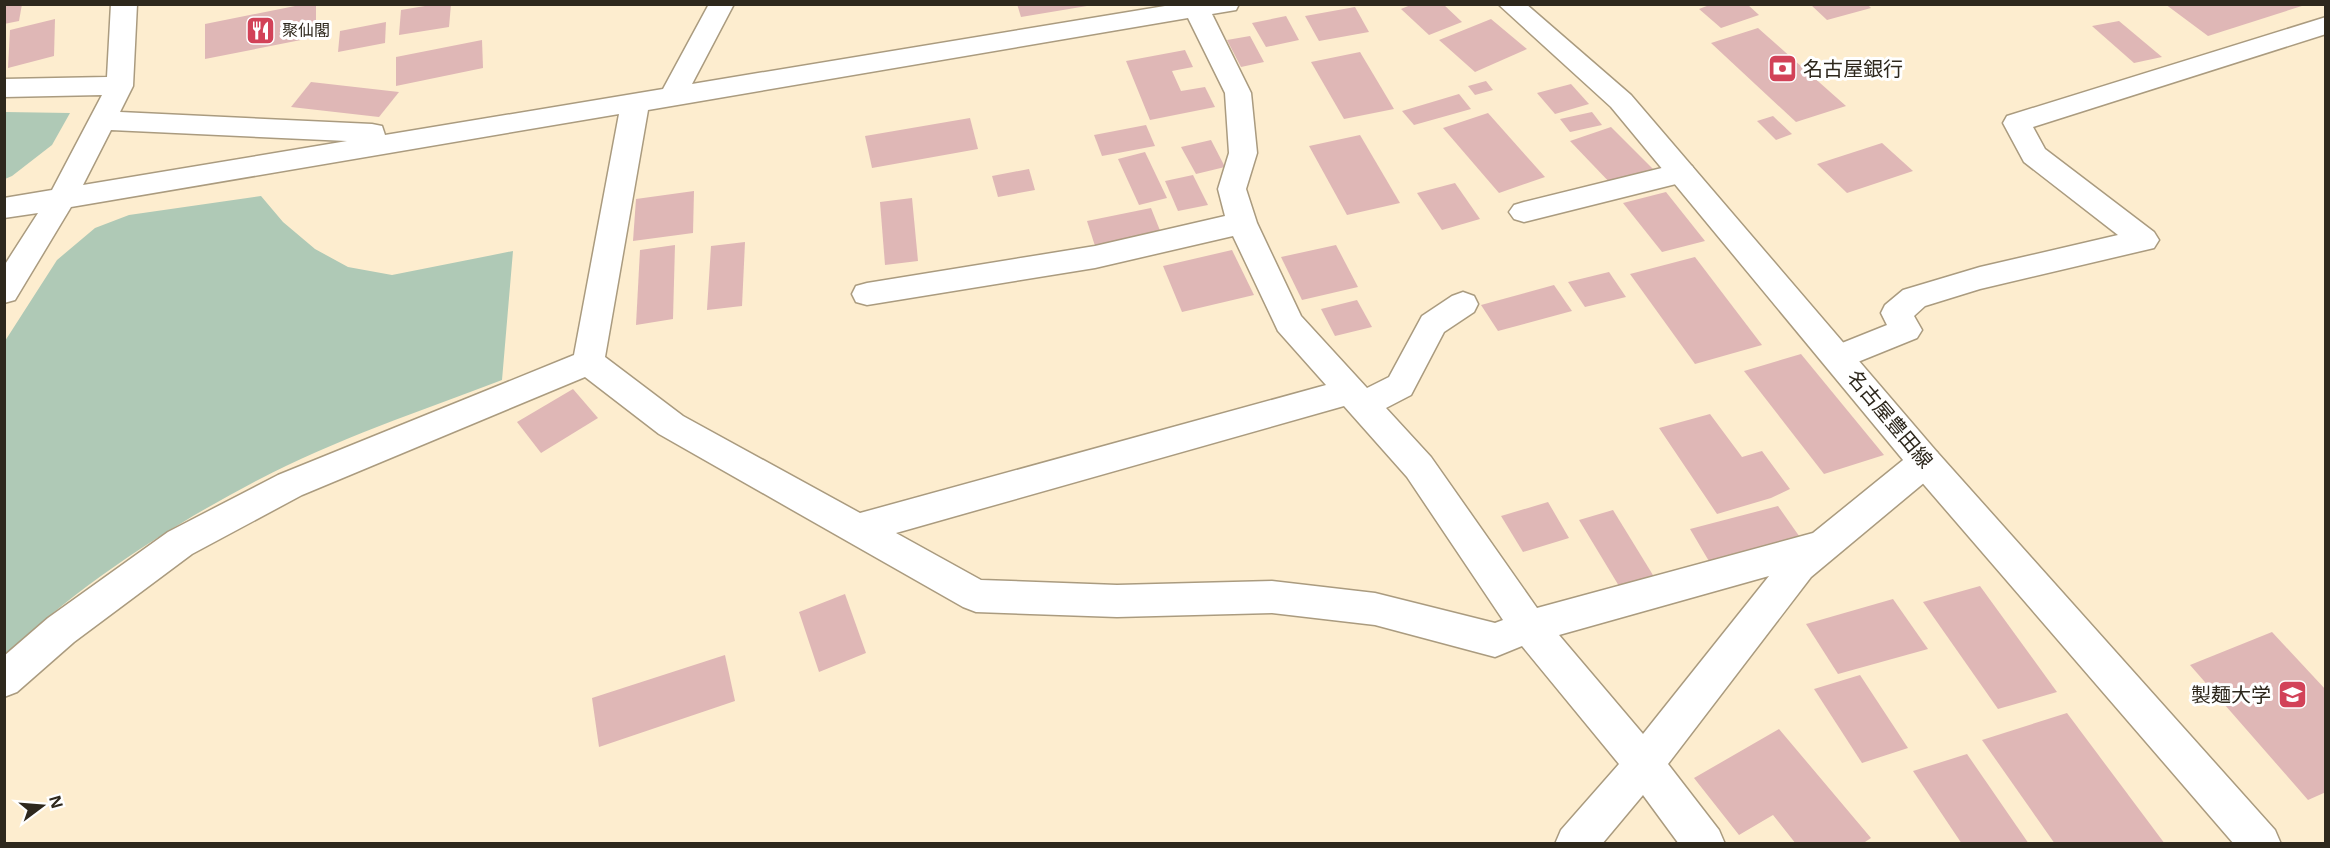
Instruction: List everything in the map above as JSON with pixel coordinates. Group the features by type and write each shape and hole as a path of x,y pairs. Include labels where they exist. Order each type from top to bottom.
{"street":[{"path":"4,292 63,198 120,86 124,4"},
{"path":"672,97 722,4"},
{"name":"名古屋豊田線","path":"1510,4 1621,101 1925,462 2260,843"},
{"path":"4,208 1212,7 1238,93 1243,153 1232,189 1242,223 1289,323 1419,466 1530,627 1644,764 1705,843"},
{"path":"1838,358 1906,330 1896,313 1914,298 1980,278 2144,240 2034,155 2017,123 2325,25"},
{"path":"4,88 120,86"},
{"path":"588,362 635,104"},
{"path":"102,120 437,136"},
{"path":"1524,212 1682,173"},
{"path":"867,294 1095,257 1242,223"},
{"path":"858,529 1400,386 1433,324 1462,304"},
{"path":"588,362 671,425 976,596 1117,602 1272,597 1375,609 1495,640 1530,627 1820,546"},
{"path":"4,680 61,630 180,543 290,485 588,362"},
{"path":"1575,843 1644,764 1798,566 1925,462"}],"green space":[{"path":"5,112 70,113 52,145 5,179"},
{"path":"261,196 283,222 315,249 348,267 392,275 513,251 502,380 318,451 224,498 158,538 94,581 33,629 5,655 5,341 57,260 95,228 129,215"}],"building":[{"path":"4,4 22,4 19,21 4,24"},
{"name":"聚仙閣","path":"305,4 316,4 316,37 205,59 205,24"},
{"path":"451,4 449,27 399,35 401,10"},
{"path":"1017,4 1087,4 1087,6 1021,17"},
{"path":"1413,4 1443,4 1462,22 1429,35 1401,9"},
{"path":"1712,4 1747,4 1759,15 1721,28 1699,9"},
{"path":"1810,4 1867,4 1871,8 1827,20"},
{"path":"2165,4 2305,4 2305,5 2208,36"},
{"path":"1355,7 1369,32 1319,41 1305,16"},
{"path":"1286,16 1299,40 1266,47 1252,23"},
{"path":"55,19 54,56 8,68 10,30"},
{"path":"1491,19 1527,49 1475,72 1439,40"},
{"path":"2119,21 2162,57 2134,63 2092,26"},
{"path":"386,22 385,43 338,52 340,31"},
{"path":"1758,28 1846,106 1796,122 1711,43"},
{"path":"1250,36 1264,62 1241,67 1227,40"},
{"path":"482,40 483,68 396,86 396,57"},
{"path":"1185,50 1193,67 1172,71 1181,91 1205,87 1215,107 1150,120 1126,61"},
{"path":"1360,52 1394,109 1344,119 1311,62"},
{"path":"1486,81 1493,90 1475,95 1468,86"},
{"path":"311,82 399,92 379,117 291,107"},
{"path":"1571,84 1589,104 1555,114 1537,93"},
{"path":"1459,94 1471,109 1414,125 1402,111"},
{"path":"1592,112 1602,125 1570,132 1560,119"},
{"path":"1488,113 1545,177 1499,193 1443,128"},
{"path":"1773,116 1792,134 1776,140 1757,121"},
{"path":"970,118 978,149 872,168 865,136"},
{"path":"1146,125 1155,146 1102,156 1094,135"},
{"path":"1611,127 1656,172 1614,187 1570,141"},
{"path":"1360,135 1400,203 1347,215 1309,146"},
{"path":"1211,140 1225,167 1196,174 1181,147"},
{"path":"1882,143 1913,171 1847,193 1817,164"},
{"path":"1145,152 1167,198 1139,205 1118,159"},
{"path":"1029,169 1035,190 998,197 992,176"},
{"path":"1193,175 1208,205 1178,211 1165,181"},
{"path":"1455,183 1480,219 1442,230 1417,193"},
{"path":"694,191 693,233 633,241 636,199"},
{"path":"1666,192 1705,241 1662,252 1623,203"},
{"path":"912,198 918,261 885,265 880,202"},
{"path":"1151,208 1161,233 1095,246 1087,221"},
{"path":"745,242 742,306 707,310 711,246"},
{"path":"675,245 673,319 636,325 640,250"},
{"path":"1336,245 1358,287 1302,300 1281,257"},
{"path":"1232,250 1254,295 1182,312 1163,266"},
{"path":"1695,257 1762,345 1695,364 1630,274"},
{"path":"1609,272 1626,297 1585,307 1568,282"},
{"path":"1554,285 1572,311 1498,331 1481,305"},
{"path":"1357,300 1372,327 1335,336 1321,309"},
{"path":"1801,354 1884,455 1824,474 1744,371"},
{"path":"573,389 598,418 541,453 517,422"},
{"path":"1710,414 1742,457 1762,451 1790,489 1771,498 1717,514 1659,428"},
{"path":"1548,502 1569,538 1523,552 1501,516"},
{"path":"1778,506 1804,543 1713,568 1690,529"},
{"path":"1613,510 1656,580 1622,591 1579,520"},
{"path":"1980,586 2057,692 1998,709 1923,602"},
{"path":"845,594 866,653 819,672 799,612"},
{"path":"1893,599 1928,649 1838,674 1806,624"},
{"path":"2272,632 2326,690 2326,792 2308,800 2190,665"},
{"path":"725,655 735,701 599,747 592,698"},
{"path":"1860,675 1908,748 1862,763 1814,689"},
{"path":"2067,713 2165,844 2055,844 1982,740"},
{"path":"1779,729 1871,838 1862,844 1796,844 1773,815 1739,835 1694,778"},
{"path":"1967,754 2029,844 1962,844 1913,771"}],"place":[{"name":"聚仙閣","path":"261,30"},
{"name":"名古屋銀行","path":"1782,69"},
{"name":"製麺大学","path":"2292,695"}]}
